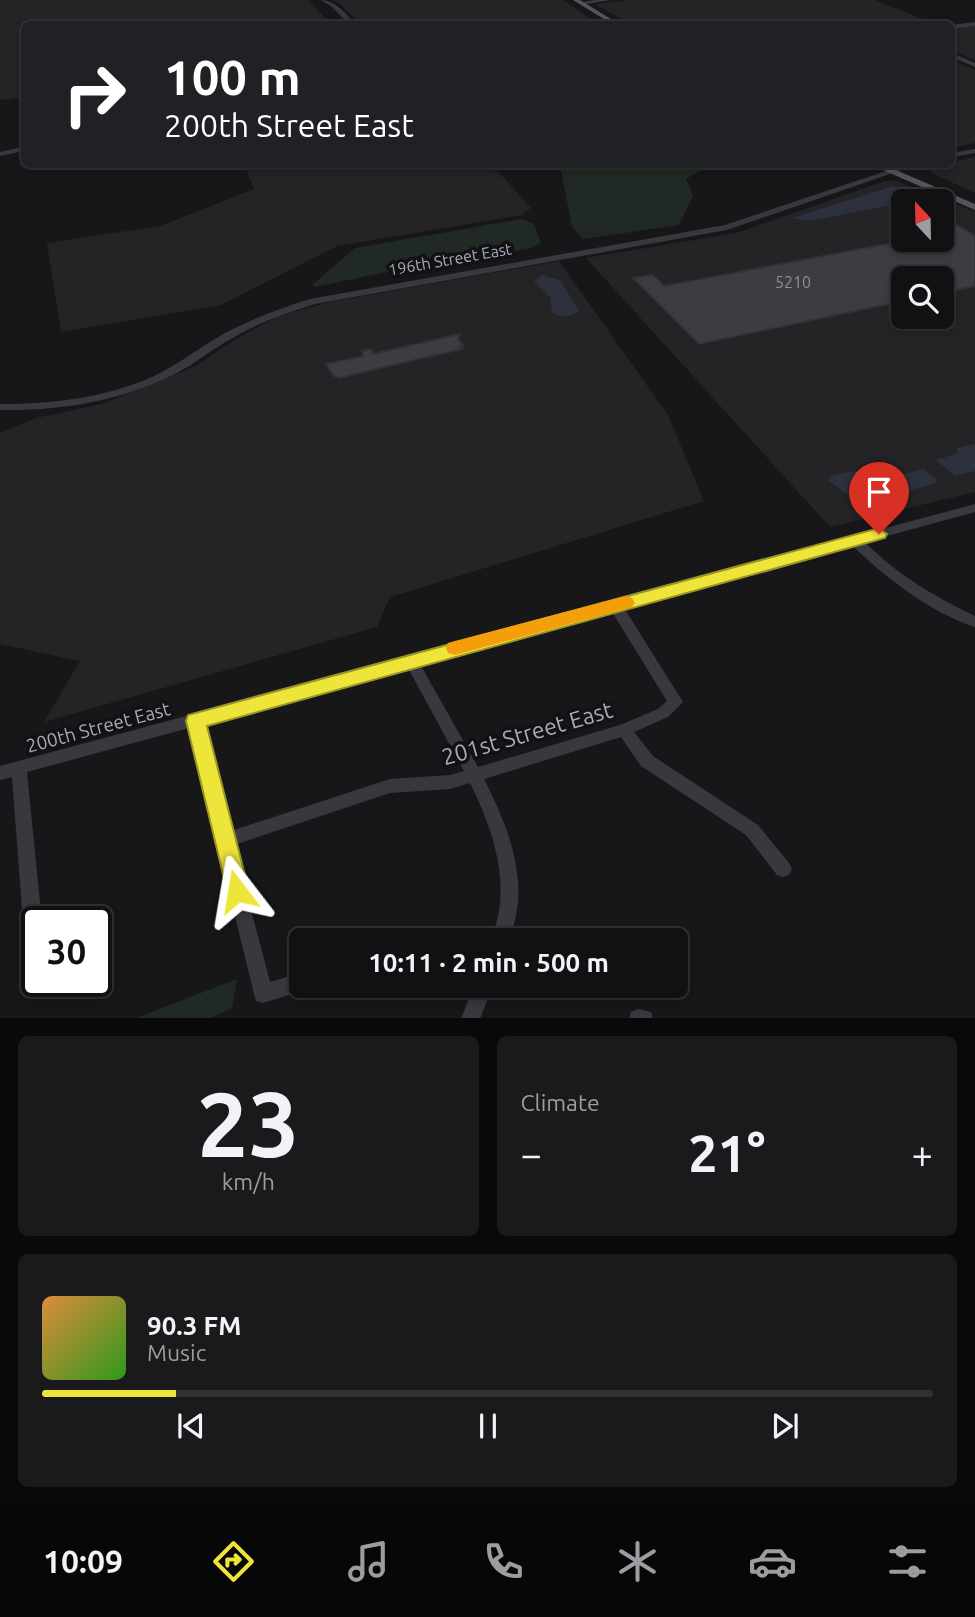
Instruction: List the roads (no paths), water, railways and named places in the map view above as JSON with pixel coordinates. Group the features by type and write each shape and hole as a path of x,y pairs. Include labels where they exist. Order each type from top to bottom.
{"main road":[{"path":"578,2 612,21"},
{"path":"882,168 975,207"}],"street":[{"path":"323,0 333,5 349,21"},
{"path":"578,2 608,0"},
{"path":"955,27 975,24"},
{"path":"955,56 975,65"},
{"path":"0,154 21,150"},
{"path":"955,154 975,150"},
{"name":"196th Street East","path":"0,407 56,405 96,398 138,385 171,372 254,323 313,301 727,227 761,218 904,168"},
{"name":"200th Street East","path":"0,773 975,508"},
{"path":"855,540 895,579 925,598 975,622"},
{"name":"201st Street East","path":"225,840 390,786 450,782 624,730 663,713 676,702 616,606"},
{"path":"411,660 474,774 500,840 507,868 509,893 503,928"},
{"path":"195,721 263,995 289,986"},
{"path":"624,730 647,761 752,830 783,869"},
{"path":"19,768 31,906"},
{"path":"470,1018 478,998"},
{"path":"639,1018 644,1018"}],"water":[{"path":"893,186 900,189 891,189 891,205 809,221 792,218"},
{"path":"542,275 560,280 579,311 566,316 552,312 550,297 534,281"},
{"path":"975,444 975,471 955,476 936,460 958,453 957,448"},
{"path":"923,469 936,478 937,483 864,502 854,500 828,480 833,475 854,471 864,478 878,475 883,479"}]}
